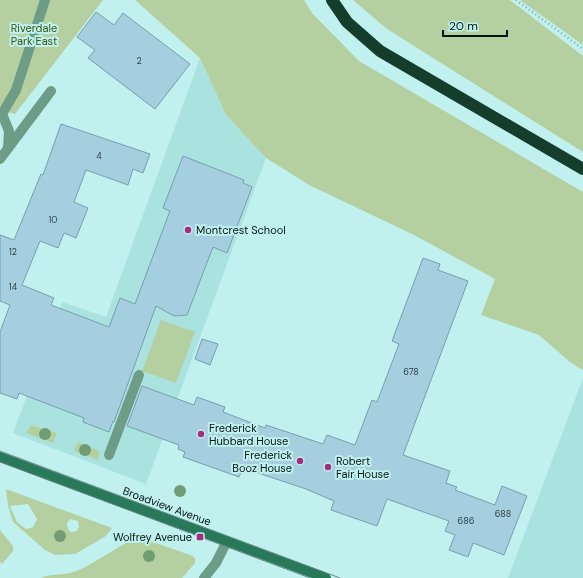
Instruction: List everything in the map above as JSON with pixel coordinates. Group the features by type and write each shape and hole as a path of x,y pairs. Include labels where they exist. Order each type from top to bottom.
{"highway":[{"path":"332,0 347,22 380,51 583,169"}],"main road":[{"name":"Broadview Avenue","path":"0,457 326,578"}],"street":[{"path":"8,148 9,131 2,114 21,77 45,0"},
{"path":"0,158 51,91"},
{"path":"109,454 139,375"},
{"path":"204,578 216,563 226,541"}],"path":[{"path":"516,0 583,49"}],"shaded area":[{"name":"Montcrest School","path":"200,58 226,115 266,158 146,484 13,433 62,302 106,317"},
{"path":"583,378 583,578 508,578"}],"green space":[{"name":"Riverdale Park East","path":"0,0 103,0 15,114 0,110"},
{"path":"135,0 304,0 312,13 359,61 583,192 583,370 571,363 539,335 481,315 495,279 414,235 309,185 266,158 226,115 200,58"},
{"path":"353,0 510,0 583,56 583,152 387,29"},
{"path":"520,0 583,0 583,45"},
{"path":"161,320 195,332 176,383 142,371"},
{"path":"31,425 57,433 53,443 26,433"},
{"path":"78,442 100,451 98,460 74,451"},
{"path":"6,489 112,528 106,536 75,554 55,555 45,550 13,522 8,506","holes":["28,504 37,519 33,527 26,529 17,522 10,506","70,519 78,521 79,527 77,531 71,532 68,529 67,523"]},
{"path":"0,530 13,546 13,551 2,564 0,562"},
{"path":"139,537 193,556 195,563 182,578 41,578 74,572"}],"building":[{"path":"96,12 114,25 123,13 190,64 155,109 88,58 95,50 77,37"},
{"path":"61,124 150,154 143,173 133,169 128,185 86,170 74,202 88,208 76,238 64,233 58,248 40,241 22,285 54,298 51,305 109,327 120,298 135,304 170,211 163,208 183,156 244,180 243,183 252,187 227,253 213,247 187,315 174,316 156,306 109,432 83,422 84,418 19,393 17,399 0,393 0,332 10,305 0,301 0,235 14,240 41,174 43,175"},
{"path":"423,258 440,264 438,270 468,281 403,455 450,471 446,483 457,487 455,490 495,505 502,486 527,496 504,555 473,543 468,557 449,550 455,535 445,531 449,521 387,499 377,526 331,510 334,501 306,489 243,468 239,477 183,457 185,452 178,449 179,445 127,426 142,386 194,405 197,397 225,407 223,412 265,428 266,425 323,444 327,435 355,445 372,400 377,402 399,344 392,341"},
{"path":"202,339 218,344 210,365 195,359"}],"tram line":[{"path":"0,451 340,578"},
{"path":"0,462 310,578"}],"place":[{"name":"Montcrest School","path":"188,230"},
{"name":"Frederick Hubbard House","path":"201,434"},
{"name":"Frederick Booz House","path":"300,461"},
{"name":"Robert Fair House","path":"328,467"},
{"name":"Wolfrey Avenue","path":"200,537"}]}
